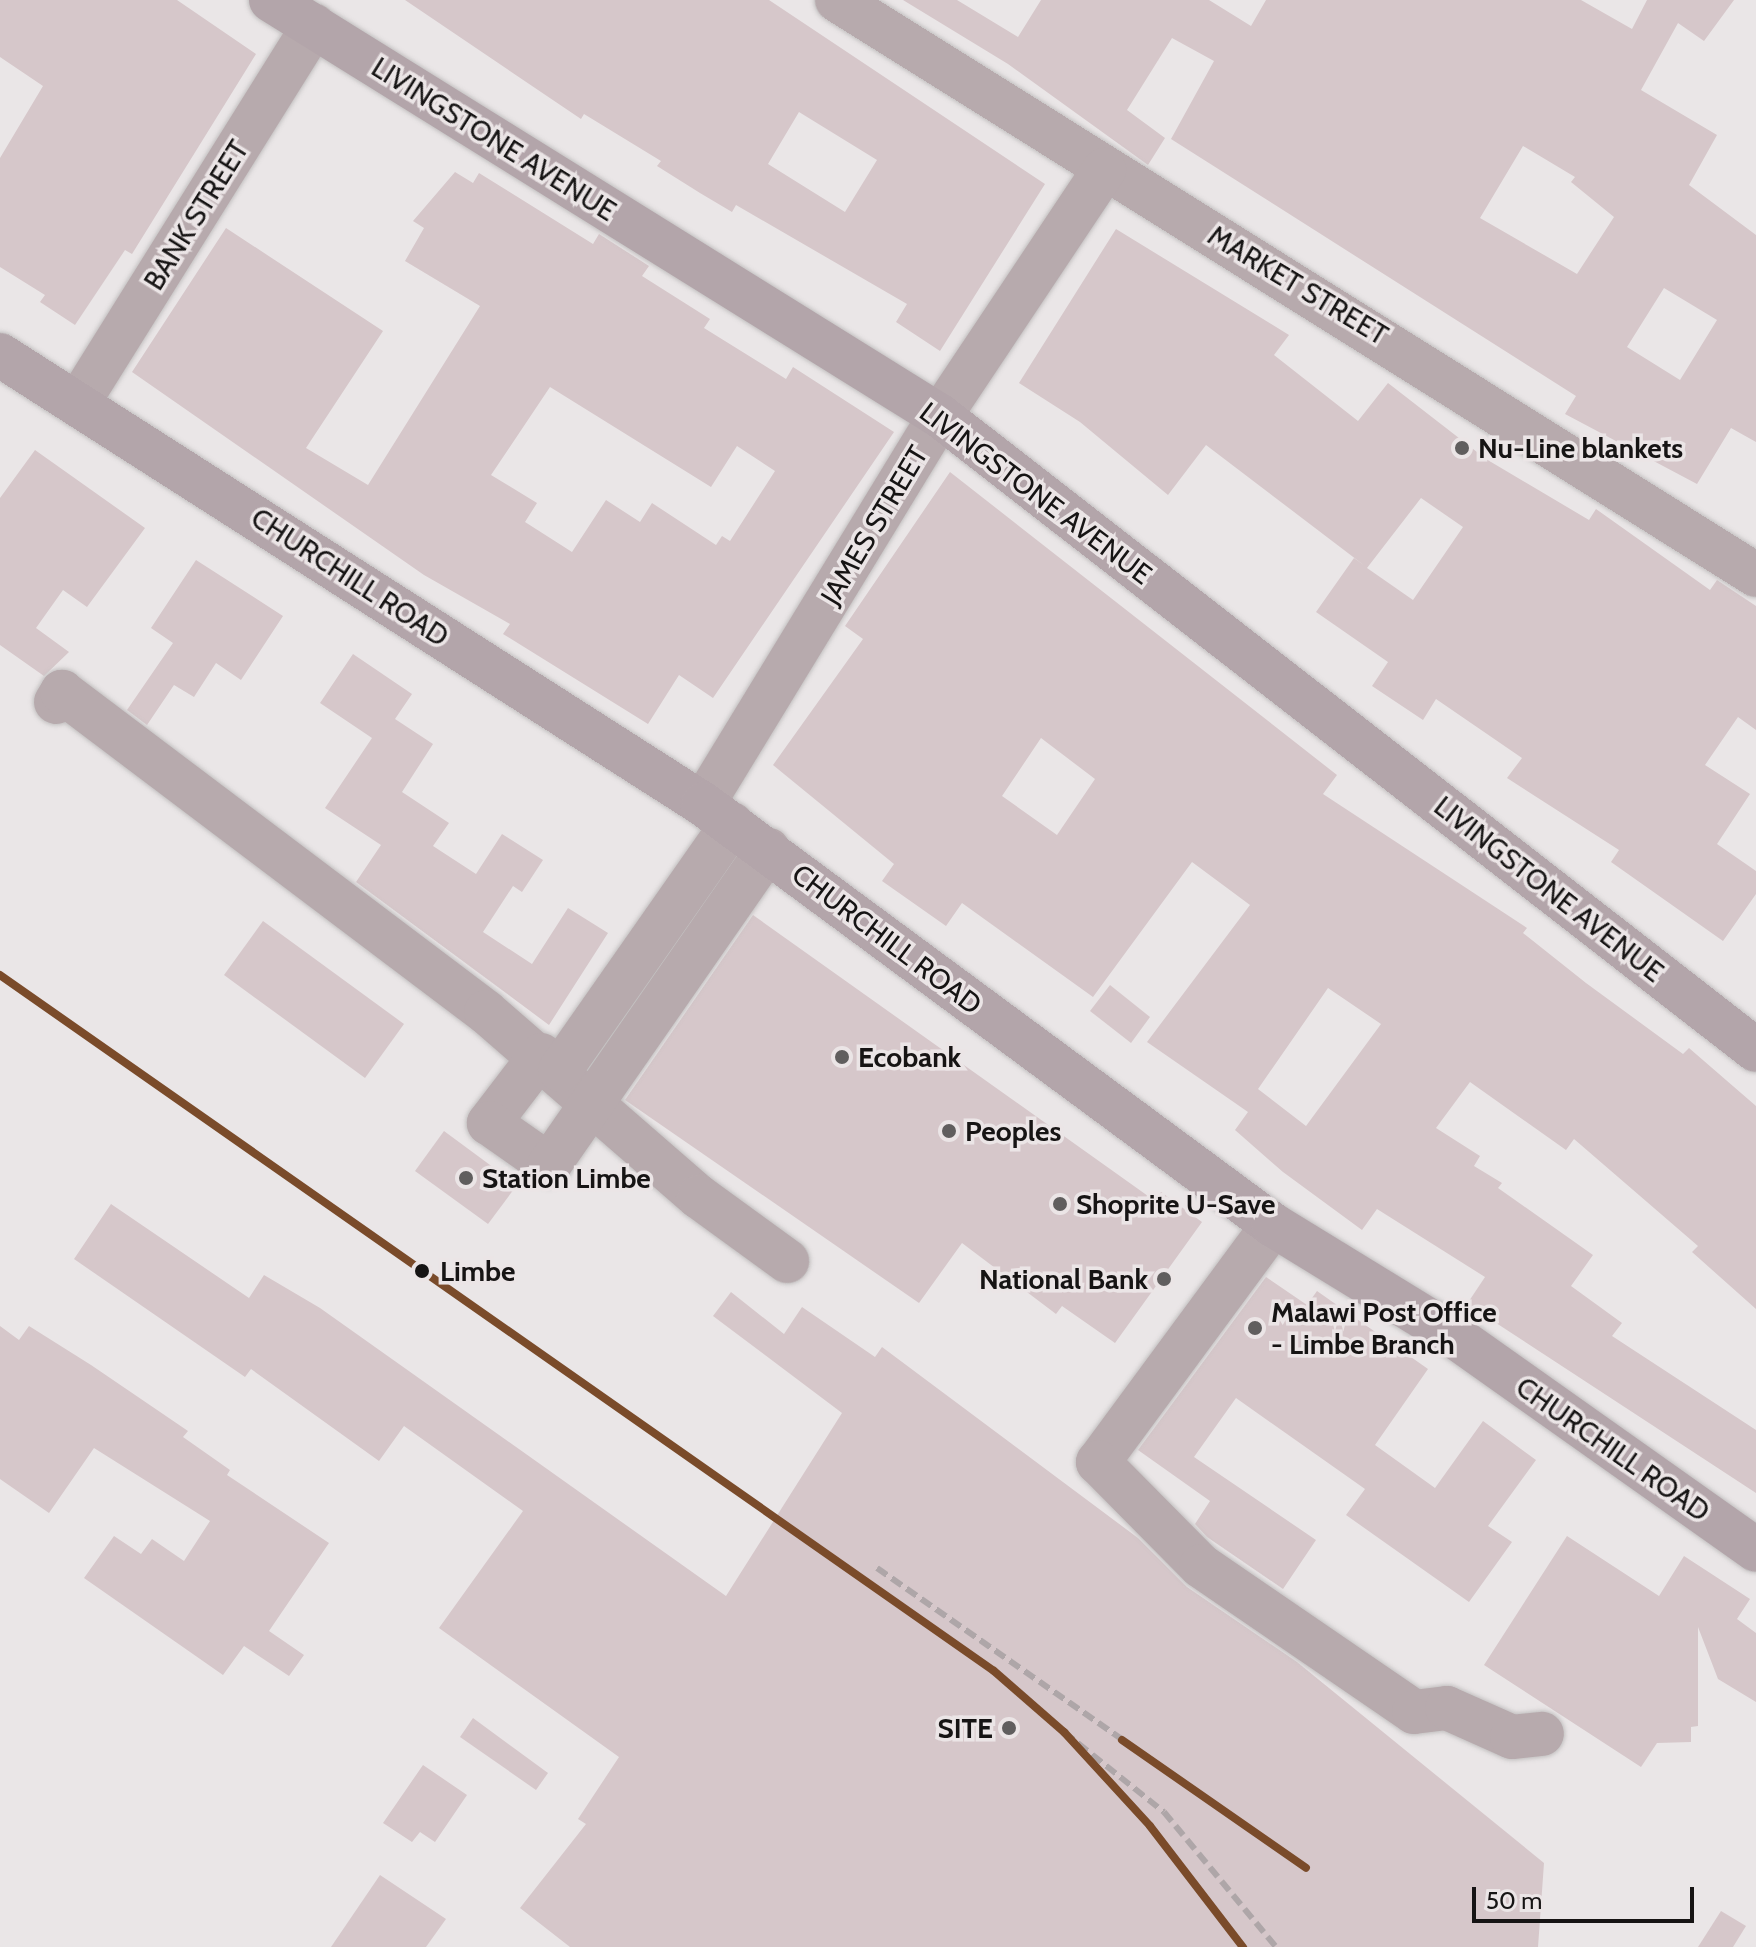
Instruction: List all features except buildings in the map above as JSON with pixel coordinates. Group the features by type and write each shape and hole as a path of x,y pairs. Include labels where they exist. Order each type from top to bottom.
{"highway":[{"name":"LIVINGSTONE AVENUE","path":"271,0 326,19 940,416 1756,1050"},
{"name":"CHURCHILL ROAD","path":"0,355 717,814 1273,1225 1454,1336 1756,1550"}],"street":[{"name":"MARKET STREET","path":"837,0 1104,170 1398,345 1756,575"},
{"name":"BANK STREET","path":"78,403 326,19"},
{"name":"JAMES STREET","path":"596,1103 549,1165 489,1123 550,1062 637,959 940,416 1104,170"},
{"path":"56,702 62,692 550,1062 699,1197 787,1261"},
{"path":"596,1103 768,850"},
{"path":"637,959 675,986"},
{"path":"1273,1225 1098,1462 1201,1566 1414,1712 1447,1708 1512,1737 1542,1734"}],"railway":[{"path":"877,1568 1306,1868"},
{"path":"1064,1732 1164,1812 1276,1947"}],"transit line":[{"path":"0,975 994,1671 1064,1732 1150,1826 1243,1947"},
{"path":"1122,1740 1306,1868"}],"place":[{"name":"Nu-Line blankets","path":"1462,448"},
{"name":"Ecobank","path":"842,1057"},
{"name":"Peoples","path":"949,1131"},
{"name":"Station Limbe","path":"466,1178"},
{"name":"Shoprite U-Save","path":"1060,1204"},
{"name":"Limbe","path":"422,1271"},
{"name":"National Bank","path":"1164,1279"},
{"name":"Malawi Post Office - Limbe Branch","path":"1255,1328"},
{"name":"SITE","path":"1009,1728"}]}
